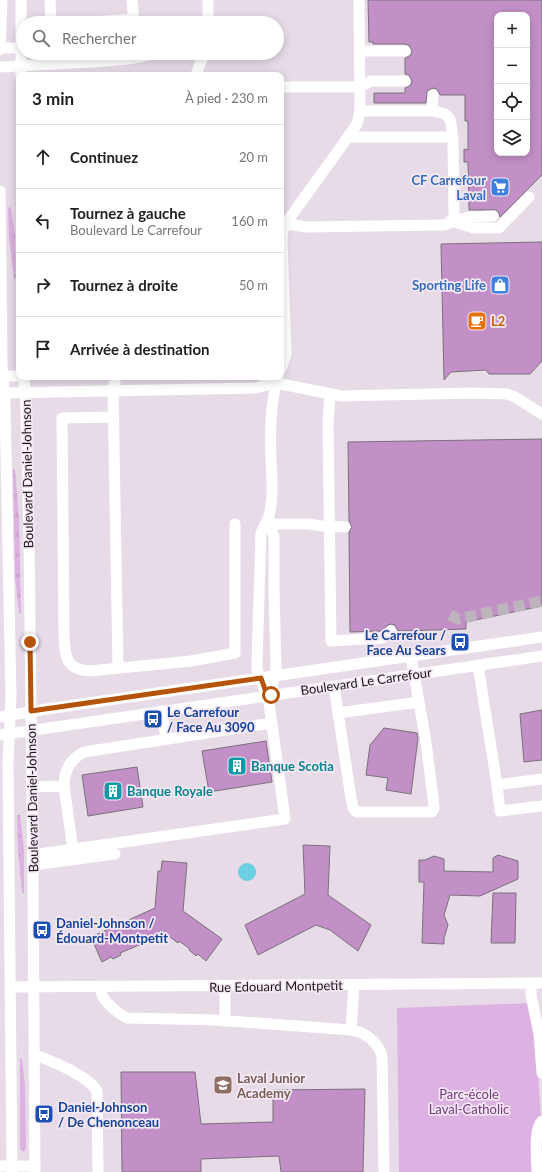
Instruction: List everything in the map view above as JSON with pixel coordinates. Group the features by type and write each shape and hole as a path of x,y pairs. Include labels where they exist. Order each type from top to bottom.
{"street":[{"path":"2,0 0,48 16,48"},
{"path":"21,0 21,16"},
{"path":"50,0 51,16"},
{"path":"132,0 134,16"},
{"path":"208,0 208,16"},
{"path":"284,222 357,124 360,111 359,0"},
{"path":"360,52 405,51"},
{"path":"21,60 21,70"},
{"path":"0,67 21,70 105,60"},
{"path":"197,72 201,60"},
{"path":"284,87 359,87 371,81 405,81"},
{"path":"432,111 433,95"},
{"path":"360,111 432,111 442,112 448,116 451,124 452,137 454,215 451,221"},
{"path":"348,137 452,137"},
{"name":"Boulevard Daniel-Johnson","path":"0,191 1,348 2,378 5,393 4,735 11,987 12,1169"},
{"path":"499,228 529,196"},
{"path":"284,223 307,227 442,225 451,221 471,217 493,216"},
{"path":"451,221 474,228 513,228"},
{"path":"284,246 286,354 284,360"},
{"path":"2,378 16,376"},
{"name":"Boulevard Daniel-Johnson","path":"24,380 29,539 35,1169"},
{"path":"115,380 113,390 118,667"},
{"path":"5,393 256,388 277,380 330,394 347,396 500,393 515,397 540,409"},
{"path":"269,698 276,667 274,537 269,521 272,486 270,438 273,399 277,380"},
{"path":"330,394 328,422 331,527 331,640 383,638 391,631"},
{"path":"114,418 62,418 64,635 65,655 74,666 83,670 191,661 235,653 234,524"},
{"path":"269,521 345,527"},
{"path":"32,860 73,850 285,819 269,698 257,664 261,533 269,521"},
{"name":"Boulevard Le Carrefour","path":"5,716 542,637"},
{"name":"Boulevard Le Carrefour","path":"4,735 162,711 269,698 334,686 542,656"},
{"path":"334,686 351,798 355,811 432,812 434,806 411,657"},
{"path":"478,665 500,811 542,806"},
{"path":"338,713 419,702"},
{"path":"162,711 166,739"},
{"path":"73,850 64,786 64,776 68,765 84,752 272,723"},
{"path":"496,785 542,779"},
{"path":"31,787 64,786"},
{"path":"32,860 115,854"},
{"path":"531,983 532,1000 540,1034 542,1073"},
{"name":"Rue Edouard Montpetit","path":"11,987 542,983"},
{"path":"352,1030 354,985"},
{"path":"225,986 225,1021"},
{"path":"101,987 102,996 120,1014 127,1018 225,1021 352,1030 362,1033 375,1042 381,1051 382,1056 384,1172"},
{"path":"34,1055 59,1065 88,1082 97,1091 98,1172"},
{"path":"537,1172 536,1149 538,1128 542,1121"},
{"path":"0,1166 12,1169 35,1169"}],"green space":[{"path":"11,207 15,236 16,279 14,279 9,239 8,208"},
{"path":"13,469 15,469 19,518 21,613 19,613 15,575"},
{"path":"17,815 20,815 24,850 24,893 22,893 18,850"},
{"name":"Parc-école Laval-Catholic","path":"533,1003 542,1132 542,1172 399,1172 397,1008"},
{"path":"20,1059 22,1059 25,1085 26,1148 24,1152 20,1149"}],"water":[{"path":"243,863 251,863 256,868 254,879 251,881 243,881 238,876 238,868"}],"building":[{"path":"368,0 542,0 542,175 500,217 496,210 469,210 468,162 464,162 464,149 468,150 468,121 465,121 465,95 440,95 437,89 433,88 427,91 426,103 374,103 374,93 405,93 405,88 411,85 412,81 409,75 405,74 405,58 411,55 412,51 409,45 405,44 373,44 373,42 369,42"},
{"path":"542,242 542,361 530,374 489,374 486,370 451,372 444,380 441,244"},
{"path":"542,439 542,606 466,622 466,629 398,631 395,625 391,624 381,631 350,632 349,532 352,527 349,521 348,442"},
{"path":"542,710 542,760 524,762 520,714"},
{"path":"384,728 417,733 418,738 411,794 386,790 388,778 366,775 370,745"},
{"name":"Banque Scotia","path":"266,741 272,782 209,792 202,751"},
{"name":"Banque Royale","path":"137,767 143,807 88,816 82,775"},
{"path":"303,845 330,846 328,895 371,925 358,951 330,930 316,925 258,955 245,925 305,894"},
{"path":"498,855 518,861 518,879 480,896 450,895 444,915 448,925 444,938 444,944 422,943 424,882 419,882 419,860 425,860 434,856 444,859 444,871 493,872 493,858"},
{"path":"162,861 187,863 183,911 222,939 206,961 198,954 196,956 189,950 190,949 179,941 178,943 166,934 120,953 121,955 113,959 111,957 102,962 91,937 155,908 158,871 161,871"},
{"path":"493,893 516,893 515,943 491,943"},
{"name":"Laval Junior Academy","path":"121,1072 195,1072 201,1124 273,1122 273,1090 365,1089 363,1172 281,1172 279,1156 201,1159 201,1172 122,1172"}],"tunnel":[{"path":"450,615 458,619 542,601"}],"place":[{"name":"CF Carrefour Laval","path":"500,187"},
{"name":"Sporting Life","path":"500,285"},
{"name":"L2","path":"477,321"},
{"name":"Le Carrefour / Face Au Sears","path":"460,642"},
{"name":"Le Carrefour / Face Au 3090","path":"153,719"},
{"name":"Banque Scotia","path":"237,766"},
{"name":"Banque Royale","path":"113,791"},
{"name":"Daniel-Johnson / Édouard-Montpetit","path":"42,930"},
{"name":"Laval Junior Academy","path":"223,1085"},
{"name":"Daniel-Johnson / De Chenonceau","path":"44,1114"}],"route":[{"path":"30,642 31,711 261,678 267,695 271,695"}]}
